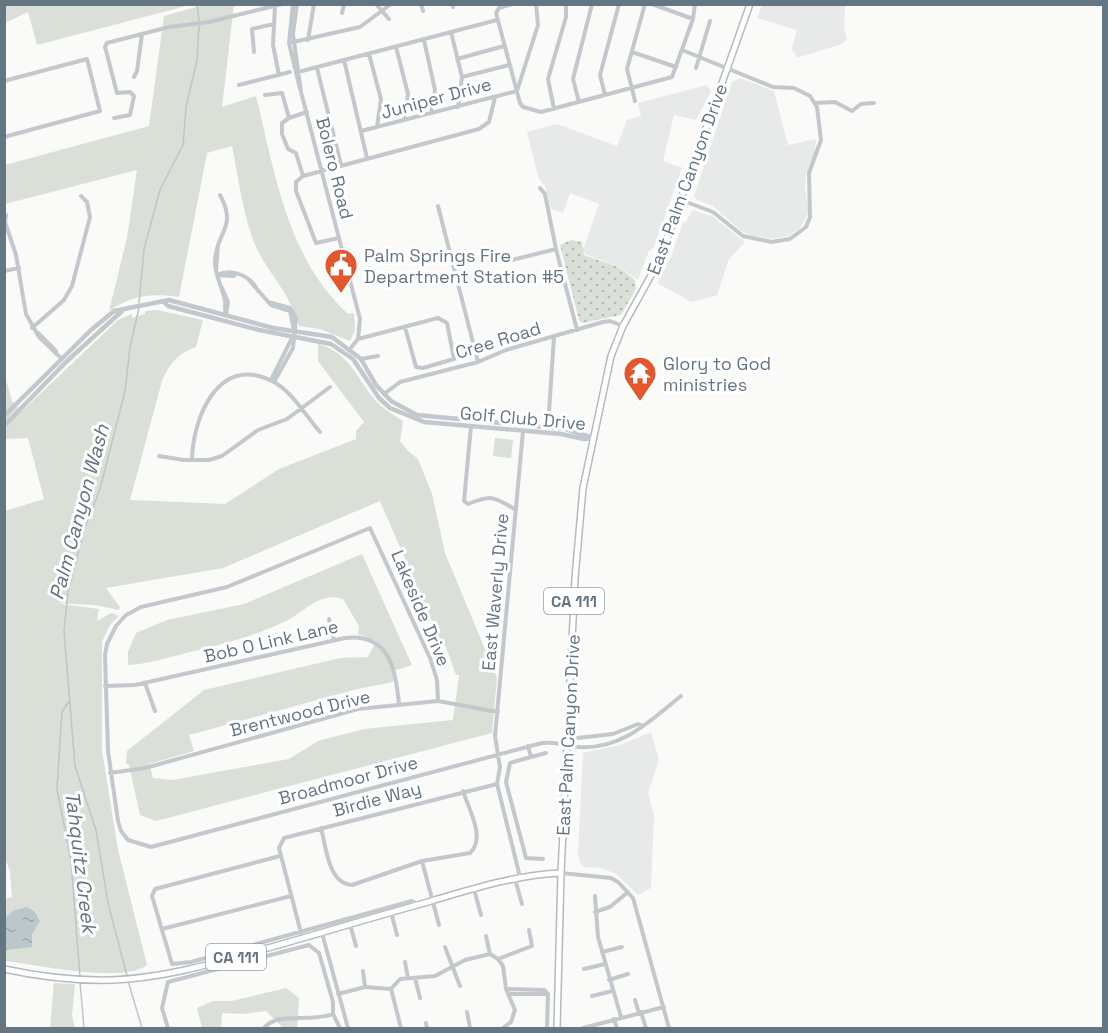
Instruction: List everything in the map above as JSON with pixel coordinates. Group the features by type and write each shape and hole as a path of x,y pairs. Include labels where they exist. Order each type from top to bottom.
{"main road":[{"name":"East Palm Canyon Drive","path":"557,1029 561,873 577,543 593,438 611,356 623,326 659,261 750,4"},
{"name":"CA 111","path":"4,969 54,978 105,980 196,968 302,936 322,933 474,889 518,878 561,873"}],"street":[{"path":"114,118 130,116 134,99 130,92 117,93 105,47 107,43 169,27 209,22 282,4"},
{"name":"Bolero Road","path":"295,4 291,43 299,84 360,320 358,339"},
{"path":"308,40 314,4"},
{"path":"342,13 344,4"},
{"path":"376,4 389,19"},
{"path":"291,43 360,27 392,4"},
{"path":"421,4 423,12"},
{"path":"512,4 499,8 497,20 509,65 523,106 541,112 672,77 693,19 695,4"},
{"path":"517,91 538,25 536,4"},
{"path":"554,109 548,79 566,17 566,4"},
{"path":"579,102 573,79 592,4"},
{"path":"605,95 600,75 619,4"},
{"path":"635,101 627,69 645,4"},
{"path":"652,4 693,19"},
{"path":"668,4 670,11"},
{"path":"275,6 273,45 279,75"},
{"path":"302,71 497,20"},
{"path":"696,68 710,21"},
{"path":"254,52 252,29 274,24"},
{"path":"450,32 462,77 458,106"},
{"path":"134,77 142,34"},
{"path":"424,40 434,82 431,112"},
{"path":"457,59 504,46"},
{"path":"396,47 408,94 404,120"},
{"path":"681,200 713,212 743,236 762,242 790,239 806,226 811,206 808,187 809,173 819,152 821,125 810,96 794,88 772,87 682,50"},
{"path":"632,52 676,67"},
{"path":"369,54 381,99 377,128"},
{"path":"4,81 87,59 95,83 100,111 4,137"},
{"path":"344,60 367,158"},
{"path":"462,77 509,65"},
{"path":"317,68 341,165"},
{"path":"239,84 290,72"},
{"name":"Juniper Drive","path":"361,131 517,91"},
{"path":"265,94 282,93 289,118"},
{"path":"339,238 316,243 296,191 296,182 303,176 322,170 485,126 495,97"},
{"path":"814,103 835,102 852,111 861,104 874,103"},
{"path":"303,176 296,153 288,149 282,134 282,123 307,112"},
{"path":"540,188 545,194 556,249 577,330"},
{"path":"220,195 228,218 227,228 215,257 221,287 228,302 226,315"},
{"path":"32,327 64,300 72,286 90,217 87,202 81,196"},
{"path":"438,206 478,362"},
{"path":"6,215 19,268 24,306 32,327 64,360"},
{"path":"512,260 556,249"},
{"path":"331,276 346,262"},
{"path":"4,271 19,268"},
{"path":"217,272 240,274 248,279 268,302 293,310 296,318 291,354 272,381"},
{"name":"Golf Club Drive","path":"4,416 122,310 148,302 169,300 323,341 348,351 361,359 384,394 397,406 424,417 548,427 585,433 593,438"},
{"name":"Golf Club Drive","path":"164,302 168,306 223,321 294,333"},
{"path":"348,351 358,339 438,318 447,322 455,353 454,359 423,368 416,367 405,327"},
{"name":"Cree Road","path":"384,394 400,382 478,362 506,350 610,321 623,326"},
{"path":"548,427 554,337"},
{"name":"Golf Club Drive","path":"348,351 379,398 400,414 424,422 584,439 593,438"},
{"path":"361,359 378,356"},
{"name":"Golf Club Drive","path":"4,426 64,360"},
{"path":"192,459 196,424 215,390 222,383 243,375 272,381 289,394 320,432"},
{"path":"159,456 175,460 209,460 222,456 250,435 287,419 330,387"},
{"path":"471,426 465,501 468,504 484,498 496,498 516,510"},
{"name":"East Waverly Drive","path":"497,784 500,766 495,736 523,431"},
{"name":"Lakeside Drive","path":"105,686 107,644 116,626 126,615 141,607 227,587 370,528 430,658 437,680 438,701"},
{"path":"328,619 334,640"},
{"name":"Bob O Link Lane","path":"105,686 145,683 334,640 358,637 378,645 394,670 399,705"},
{"path":"145,683 155,711"},
{"path":"105,686 110,773"},
{"path":"568,744 588,746 615,741 635,733 681,696"},
{"name":"Brentwood Drive","path":"110,773 145,768 358,709 438,701 498,712"},
{"path":"568,744 577,738 601,737 638,724 643,726"},
{"name":"Broadmoor Drive","path":"110,773 121,831 136,843 151,847 498,754 547,742 568,744"},
{"path":"528,747 531,757"},
{"path":"543,859 527,860 506,782 510,764 546,753"},
{"path":"497,784 514,848 522,904"},
{"name":"Birdie Way","path":"280,856 279,843 284,837 497,784"},
{"path":"321,828 333,873 340,882 347,885 422,861 463,856 475,848 478,836 463,791"},
{"path":"505,813 513,811"},
{"path":"514,848 523,846"},
{"path":"302,936 280,856 152,892 172,964 191,962 302,936 412,901 417,904"},
{"path":"422,861 439,925"},
{"path":"561,873 605,876 618,882 628,892 637,906 669,1029"},
{"path":"474,889 481,915"},
{"path":"595,912 610,907 628,892"},
{"path":"162,930 291,896"},
{"path":"595,896 595,912 602,952 621,1017"},
{"path":"391,912 397,934"},
{"path":"350,924 356,946"},
{"path":"498,958 532,946 529,930"},
{"path":"322,933 348,1029"},
{"path":"486,936 490,954"},
{"path":"168,1029 162,1004 168,982 309,945 319,953 333,1002 333,1014 340,1029"},
{"path":"445,947 460,986"},
{"path":"602,952 622,947"},
{"path":"401,1029 391,989 394,982 408,978 435,976 472,957 490,954 498,958 503,966 507,991 515,1010 509,1027 503,1029"},
{"path":"405,962 408,978"},
{"path":"584,969 605,964"},
{"path":"363,971 365,987"},
{"path":"609,980 628,974"},
{"path":"415,978 420,998"},
{"path":"339,994 365,987 391,989"},
{"path":"507,991 548,994 546,1029"},
{"path":"592,996 612,991"},
{"path":"635,1000 646,1029"},
{"path":"586,1028 664,1007"},
{"path":"467,1012 470,1029"},
{"path":"264,1029 277,1018 318,1020 333,1014"},
{"path":"614,1019 617,1029"},
{"path":"426,1023 428,1029"}],"shaded area":[{"path":"5,4 190,5 37,45 28,12 5,23"},
{"path":"203,5 234,5 222,107 256,96 286,213 297,241 327,292 348,314 354,313 355,330 350,341 320,329 299,326 289,301 252,237 232,146 207,153 179,297 142,296 109,311 127,238 137,170 5,204 5,165 149,126 164,16"},
{"path":"762,5 845,5 844,28 847,39 842,44 796,58 795,53 791,50 797,30 757,18"},
{"path":"740,78 774,91 788,145 816,139 815,152 806,174 805,189 809,212 800,228 789,236 768,239 752,236 741,231 713,206 697,200 694,196 732,82"},
{"path":"707,85 711,91 696,120 674,115 663,161 682,168 654,247 649,251 638,280 619,267 585,254 583,250 599,204 570,193 563,213 551,209 545,186 539,179 527,132 557,124 617,146 627,120 641,116 638,103"},
{"path":"693,210 712,216 745,242 729,259 717,295 692,302 657,283 671,257 683,222 685,223"},
{"path":"571,240 582,242 584,255 618,267 635,280 636,289 621,315 583,323 579,320 560,245"},
{"path":"157,310 203,320 196,347 175,360 162,381 130,500 225,504 279,469 356,439 356,431 364,422 318,361 318,344 330,349 347,362 380,405 403,421 400,441 418,459 432,494 445,553 497,678 492,733 156,821 140,815 129,765 126,763 127,751 204,690 340,658 368,657 376,641 358,634 359,626 343,599 334,597 319,600 286,621 249,636 157,660 128,665 128,652 136,633 167,620 244,604 362,554 412,665 393,671 393,682 357,689 189,735 194,751 149,764 153,778 172,780 289,759 318,741 364,729 453,720 459,675 456,675 446,647 440,640 380,501 223,568 106,588 120,607 119,610 94,605 53,603 99,609 97,621 111,613 119,616 110,625 102,642 102,750 118,850 147,965 119,973 99,973 5,961 5,899 12,897 10,872 4,854 5,511 44,499 28,438 5,439 4,373 12,401 22,411 118,320 132,314 132,318 145,314 145,311"},
{"path":"495,438 513,440 511,458 493,456"},
{"path":"651,732 659,760 648,793 654,816 651,888 638,895 616,874 602,868 583,867 580,862 578,853 583,753 620,745"},
{"path":"54,983 75,984 72,1016 75,1028 50,1028"},
{"path":"286,988 299,998 297,1028 283,1028 266,1011 243,1014 222,1013 221,1028 202,1028 197,1008 213,1001 232,1001"}],"water":[{"path":"26,907 34,911 40,921 32,934 32,947 5,950 5,918 13,911"}],"waterway":[{"name":"Palm Canyon Wash","path":"197,4 199,21"},
{"name":"Palm Canyon Wash","path":"139,303 144,249 160,190 183,145 186,107 197,60 199,26"},
{"name":"Palm Canyon Wash","path":"127,976 108,903 96,830 75,766 64,631 68,592 84,530 100,489 125,391 130,347 139,308"},
{"name":"Tahquitz Creek","path":"69,701 62,712 57,789 71,860 80,977"},
{"name":"Palm Canyon Wash","path":"128,981 142,1028"},
{"name":"Tahquitz Creek","path":"80,982 84,1028"}],"place":[{"name":"Palm Springs Fire Department Station #5","path":"341,294"},
{"name":"Glory to God ministries","path":"640,402"}]}
